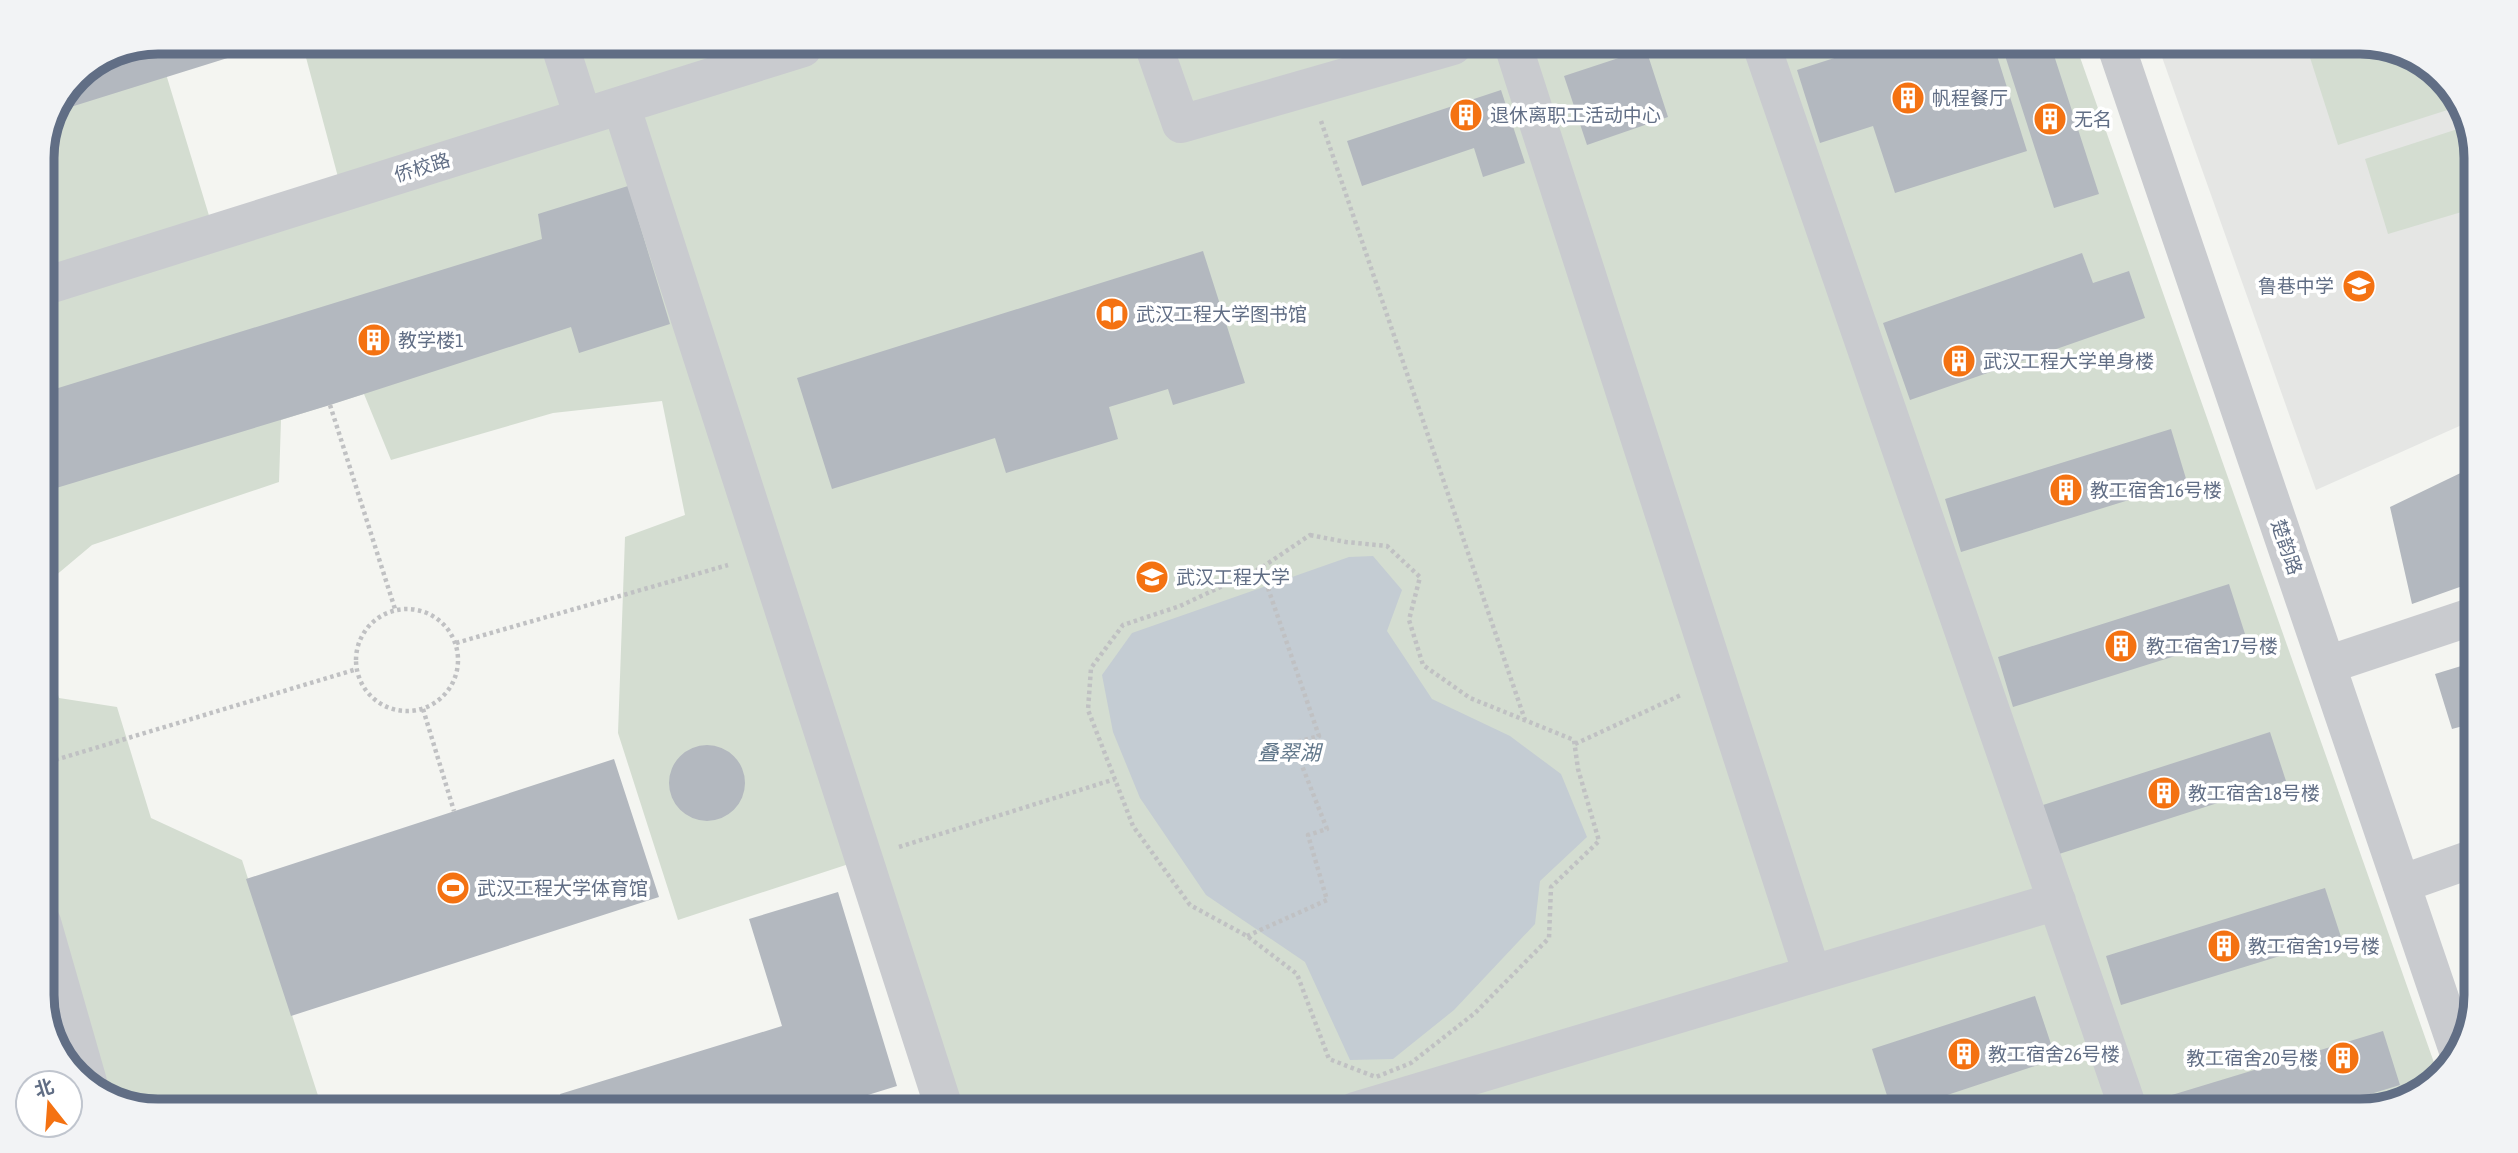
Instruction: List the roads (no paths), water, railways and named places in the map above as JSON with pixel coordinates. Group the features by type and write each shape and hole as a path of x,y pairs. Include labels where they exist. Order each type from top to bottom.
{"street":[{"path":"563,54 583,117"},
{"name":"侨校路","path":"54,283 784,54"},
{"path":"1156,54 1181,124 1424,54"},
{"path":"1516,54 1812,974"},
{"path":"1764,54 2125,1099"},
{"name":"楚韵路","path":"2119,54 2454,1038"},
{"path":"621,105 941,1099"},
{"path":"2327,665 2464,619"},
{"path":"2401,884 2464,862"},
{"path":"1395,1099 2057,901"},
{"path":"54,964 83,1066"}],"water":[{"name":"叠翠湖","path":"1373,556 1402,590 1387,631 1432,699 1510,736 1561,774 1587,837 1540,881 1535,924 1454,1010 1393,1059 1350,1060 1305,962 1206,895 1140,798 1113,732 1102,675 1132,633 1349,557"}],"place":[{"name":"帆程餐厅","path":"1908,98"},
{"name":"退休离职工活动中心","path":"1466,115"},
{"name":"无名","path":"2050,119"},
{"name":"鲁巷中学","path":"2359,286"},
{"name":"武汉工程大学图书馆","path":"1112,314"},
{"name":"教学楼1","path":"374,340"},
{"name":"武汉工程大学单身楼","path":"1959,361"},
{"name":"教工宿舍16号楼","path":"2066,490"},
{"name":"武汉工程大学","path":"1152,577"},
{"name":"教工宿舍17号楼","path":"2121,646"},
{"name":"教工宿舍18号楼","path":"2164,793"},
{"name":"武汉工程大学体育馆","path":"453,888"},
{"name":"教工宿舍19号楼","path":"2224,946"},
{"name":"教工宿舍26号楼","path":"1964,1054"},
{"name":"教工宿舍20号楼","path":"2343,1058"}]}
